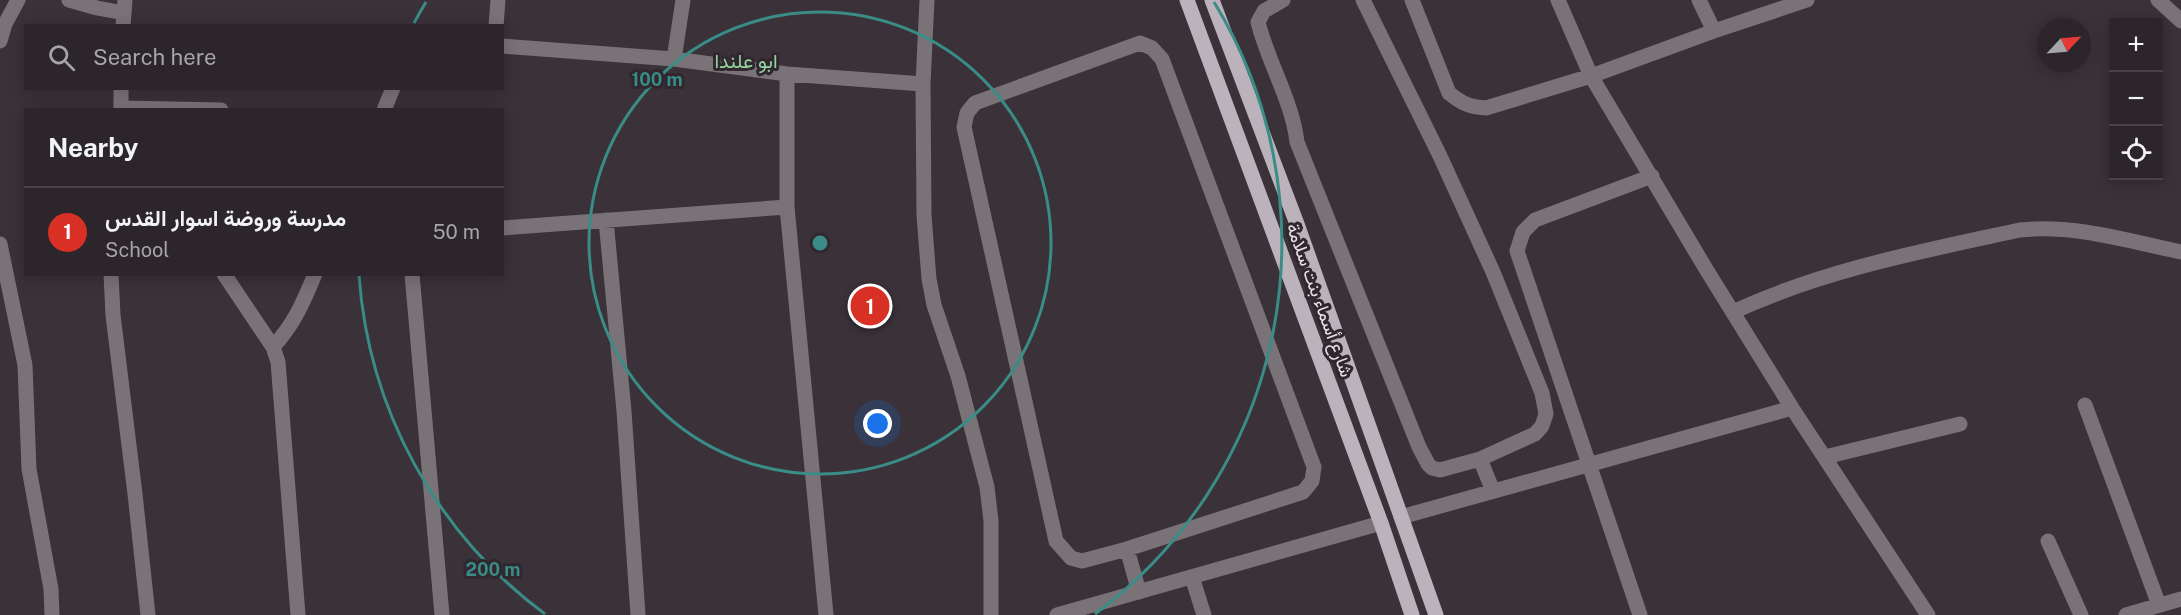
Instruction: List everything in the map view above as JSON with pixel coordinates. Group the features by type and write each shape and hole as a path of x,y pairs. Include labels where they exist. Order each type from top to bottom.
{"main road":[{"name":"شارع أسماء بنت سلامة","path":"1187,0 1381,523 1412,615"},
{"name":"شارع أسماء بنت سلامة","path":"1212,0 1297,224 1436,615"}],"street":[{"path":"0,41 5,24 18,0"},
{"path":"69,0 124,13"},
{"path":"496,24 498,0"},
{"path":"674,59 682,0"},
{"path":"927,0 923,84 924,215 929,279 934,305 958,376 987,487 991,521 991,615"},
{"path":"1283,0 1264,11 1257,22 1261,36 1294,120 1297,142 1419,447 1428,464 1440,470 1480,459 1534,434 1542,426 1546,414 1542,393 1493,272 1445,166 1363,0"},
{"path":"1412,0 1449,93 1461,103 1486,108 1591,76 1807,0"},
{"path":"1558,0 1591,76 1706,269 1924,614"},
{"path":"1699,0 1714,31"},
{"path":"2159,0 2181,21"},
{"path":"1140,44 1152,48 1162,59 1314,467 1312,481 1303,492 1127,549 1082,561 1071,558 1056,541 964,127 967,113 975,103 1140,44"},
{"path":"504,46 674,59 787,74 923,84"},
{"path":"787,74 787,207 826,615"},
{"path":"121,108 122,90"},
{"path":"385,108 392,90"},
{"path":"1640,615 1517,251 1523,232 1534,220 1652,176"},
{"path":"504,228 787,207"},
{"path":"606,220 624,411 638,615"},
{"path":"1733,312 1788,289 1841,272 2020,230 2036,228 2079,231 2181,252"},
{"path":"0,244 3,278 25,365 29,469 51,589 52,615"},
{"path":"111,276 112,315 148,615"},
{"path":"225,276 273,347 280,378 298,615"},
{"path":"273,347 298,315 314,276"},
{"path":"412,276 442,615"},
{"path":"2085,405 2159,605"},
{"path":"1401,517 1792,408"},
{"path":"1825,457 1960,424"},
{"path":"1480,459 1493,491"},
{"path":"1057,615 1381,523"},
{"path":"2049,541 2080,615"},
{"path":"1127,549 1139,592"},
{"path":"1192,577 1204,615"},
{"path":"2126,615 2181,599"}],"place":[{"name":"مدرسة وروضة اسوار القدس","path":"870,306"}],"district":[{"name":"ابو علندا","path":"746,61"}]}
